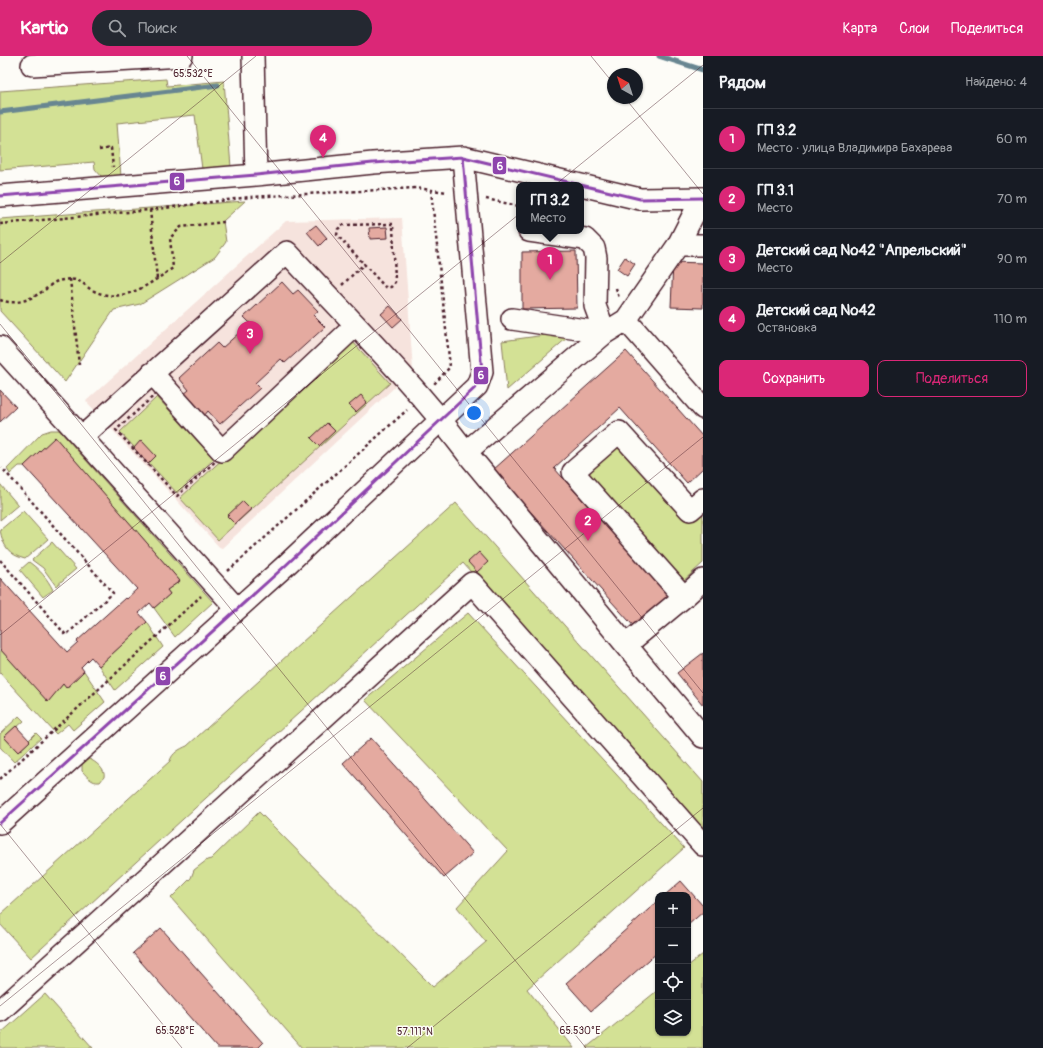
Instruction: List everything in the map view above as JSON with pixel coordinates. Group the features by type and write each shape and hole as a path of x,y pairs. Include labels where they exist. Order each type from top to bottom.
{"street":[{"path":"32,65 182,56"},
{"path":"253,56 256,175"},
{"path":"0,823 302,551 477,386 482,372 463,157"},
{"path":"0,196 256,175 373,163 463,157 568,182"},
{"path":"466,452 605,334 626,320 678,245 703,198 640,199 584,186"},
{"path":"549,234 585,239 594,248 596,258 595,306 605,334"},
{"path":"678,245 703,245"},
{"path":"82,437 287,252 441,419 466,452 703,737"},
{"path":"512,319 605,334"},
{"path":"626,320 703,408"},
{"path":"152,374 222,450 355,326"},
{"path":"0,347 237,609"},
{"path":"684,597 573,472 619,432 690,510 703,499"},
{"path":"626,645 703,580"},
{"path":"0,1011 472,583 703,846"}],"path":[{"path":"99,150 111,148 116,187"},
{"path":"0,224 150,210 250,197 416,188 466,194 516,205"},
{"path":"0,780 421,397 450,367 431,190"},
{"path":"150,210 157,279"},
{"path":"0,300 18,302 28,300 56,281 70,279 81,282 98,293 109,295 138,291 173,268 170,238 181,228 224,222"},
{"path":"393,224 396,282 391,287 384,287 364,264 337,235 338,229 343,225 393,224"},
{"path":"329,297 364,264"},
{"path":"70,279 79,365"},
{"path":"158,392 219,458 177,496 116,430 158,392"},
{"path":"0,560 66,635 113,593 2,468"}],"shaded area":[{"path":"402,218 413,370 221,549 86,401 286,221"}],"green space":[{"path":"166,79 167,86 224,81 231,167 202,169 195,115 117,123 121,177 102,177 95,169 94,162 0,170 0,91"},
{"path":"245,201 223,221 226,242 215,257 140,304 114,310 65,382 0,311 0,219"},
{"path":"575,331 507,390 502,341"},
{"path":"352,341 390,383 218,540 180,498"},
{"path":"157,397 214,459 177,493 120,432"},
{"path":"51,430 59,430 213,602 175,637 154,608 170,594 167,590 180,581 55,438 24,466 19,466 10,474 7,469 42,433"},
{"path":"616,443 703,508 703,563 681,583 582,471"},
{"path":"0,484 18,505 0,520"},
{"path":"456,503 703,782 703,833 463,563 31,958 0,924 0,915 170,761 174,754 187,746"},
{"path":"23,511 48,539 25,559 15,555 8,549 3,541 0,530"},
{"path":"52,542 76,569 56,586 43,568 32,560"},
{"path":"29,562 43,574 53,590 43,597 20,570"},
{"path":"468,613 684,848 527,989 574,1048 302,1048 171,898 191,878 194,870 207,860 211,859 259,812 433,987 486,942 457,907 508,851 365,700"},
{"path":"147,622 163,647 115,690 99,666"},
{"path":"0,649 48,701 63,684 67,688 84,671 105,702 73,730 68,724 56,734 0,673"},
{"path":"19,716 24,721 4,737 18,752 36,733 41,738 14,762 0,747 0,734"},
{"path":"89,759 102,769 104,777 100,782 92,781 82,771 82,764"},
{"path":"703,954 703,1048 586,1048 655,992 655,1036 691,1036 691,964"},
{"path":"45,994 93,1048 0,1048 0,1034"}],"building":[{"path":"316,225 327,238 319,246 307,232"},
{"path":"387,227 388,238 370,239 369,228"},
{"path":"576,251 577,308 522,309 522,252"},
{"path":"625,257 635,264 627,276 617,269"},
{"path":"673,262 703,263 703,308 671,307"},
{"path":"282,282 293,294 298,290 318,311 313,315 325,327 285,363 281,359 255,383 260,388 220,424 208,411 204,416 184,394 189,390 179,378 217,343 222,348 250,323 244,317"},
{"path":"390,306 402,319 393,327 381,314"},
{"path":"626,351 703,437 703,468 687,483 620,408 554,468 672,600 638,631 493,470"},
{"path":"0,390 16,407 0,422"},
{"path":"361,395 367,402 356,412 349,405"},
{"path":"327,423 335,431 319,446 311,438"},
{"path":"55,437 180,581 167,590 170,594 154,608 150,603 139,613 147,622 99,666 91,657 81,667 84,671 66,688 63,684 48,702 0,649 0,578 67,652 78,642 77,641 137,589 24,466"},
{"path":"141,440 156,456 148,464 134,448"},
{"path":"243,501 251,509 235,524 227,516"},
{"path":"479,552 488,562 477,572 468,562"},
{"path":"703,653 703,705 677,673"},
{"path":"16,726 30,741 18,752 4,737"},
{"path":"371,738 473,853 444,878 343,763"},
{"path":"681,881 691,892 668,892"},
{"path":"691,892 703,906 703,912 691,922"},
{"path":"655,904 655,955 591,1011 566,983"},
{"path":"161,928 263,1043 258,1048 217,1048 133,953"}],"waterway":[{"path":"659,56 703,70"},
{"path":"0,112 218,85"}],"transit line":[{"name":"6","path":"0,196 256,175 373,163 463,157 568,182"},
{"name":"6","path":"0,823 285,566 477,386 482,372 463,157"},
{"name":"6","path":"584,186 640,199 703,198"}],"place":[{"name":"Детский сад №42","path":"323,158"},
{"name":"ГП 3.2","path":"550,280"},
{"name":"Детский сад №42 \"Апрельский\"","path":"250,354"},
{"name":"ГП 3.1","path":"588,541"}]}
